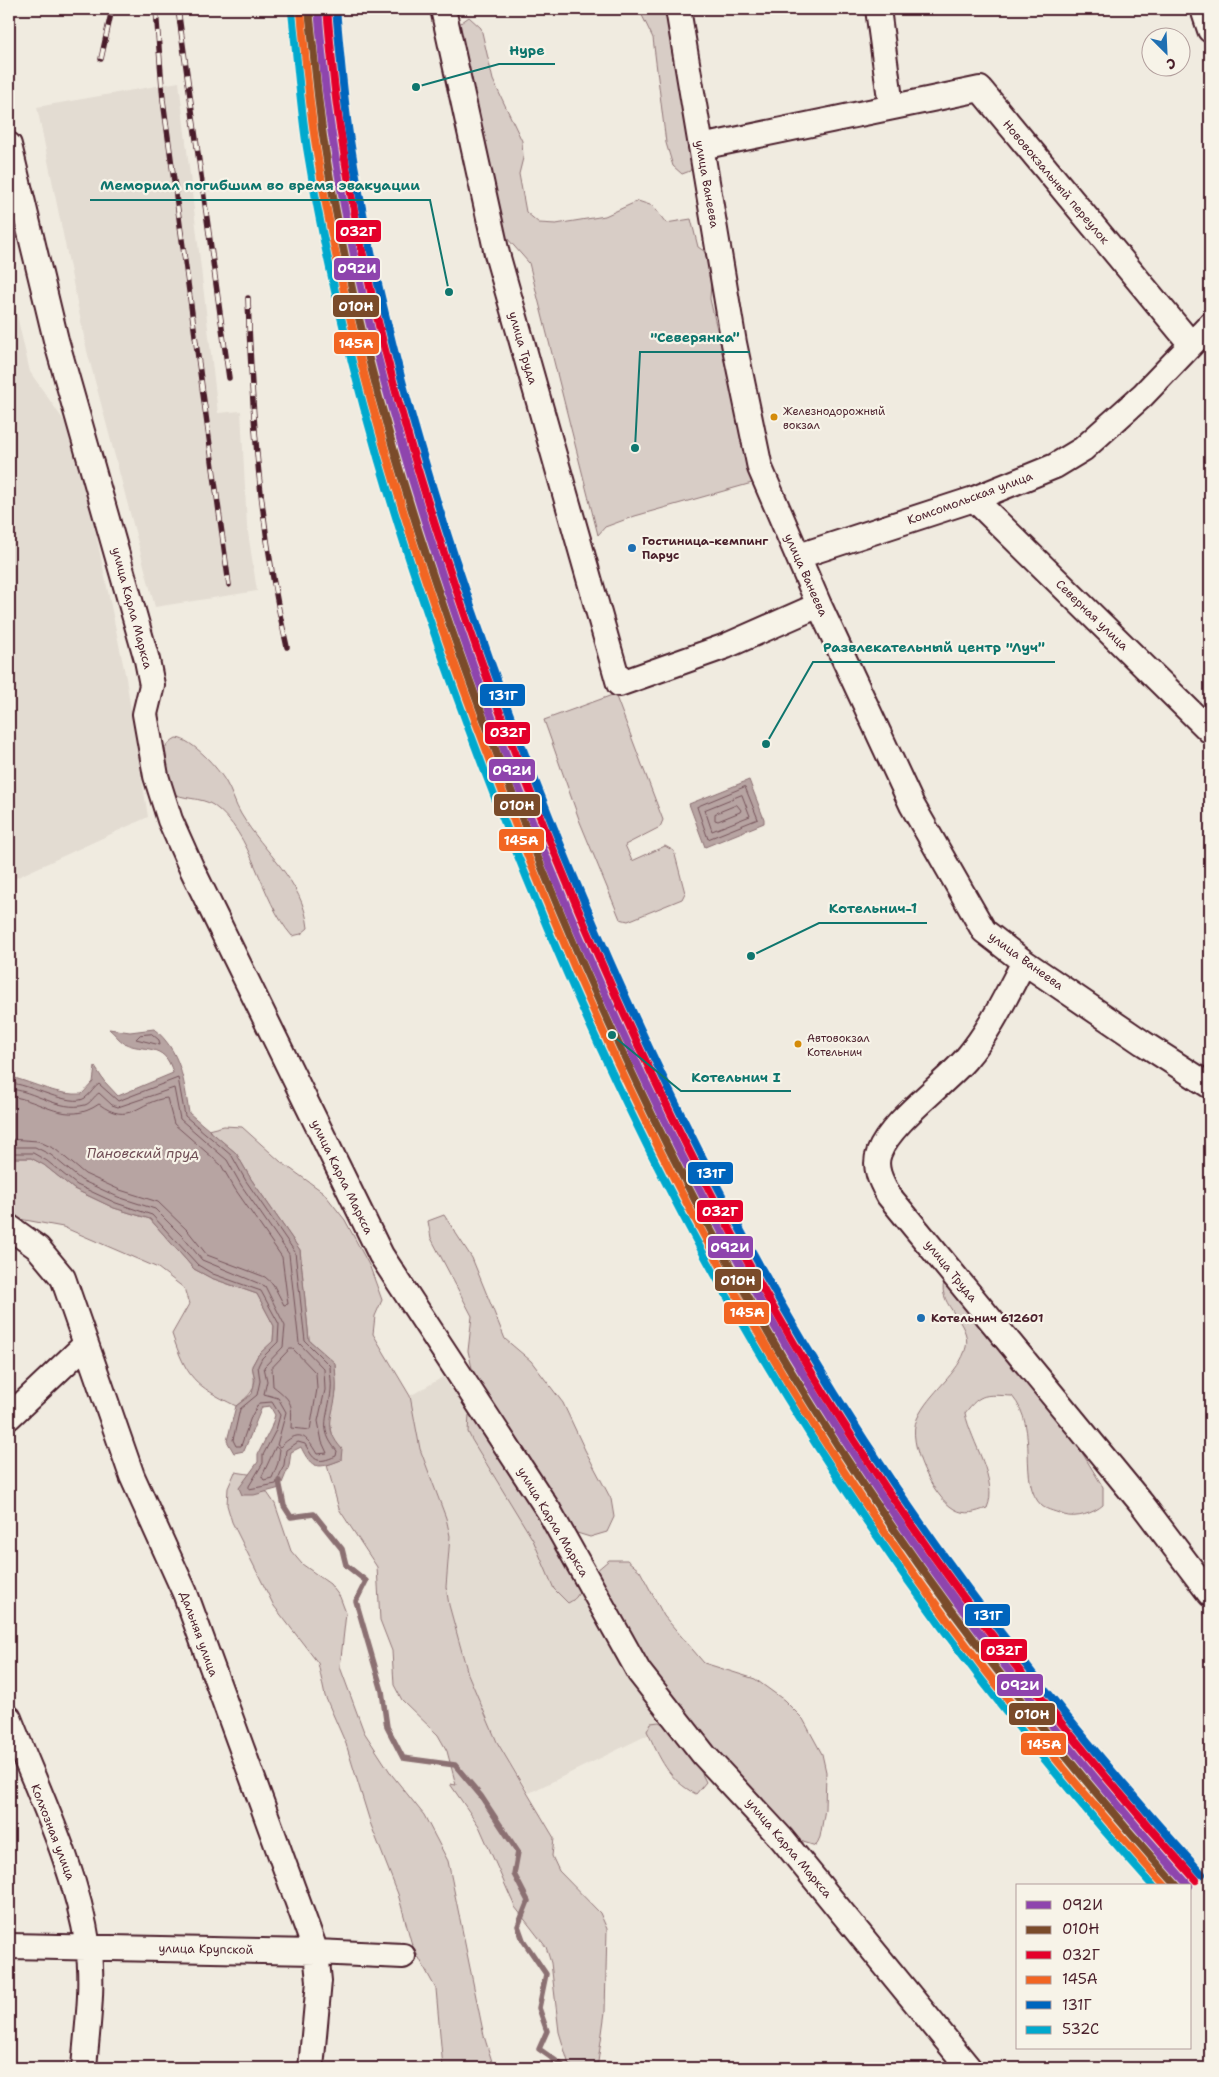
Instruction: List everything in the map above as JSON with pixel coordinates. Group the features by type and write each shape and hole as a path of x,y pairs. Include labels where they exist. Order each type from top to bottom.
{"street":[{"name":"улица Труда","path":"443,9 496,254 619,684 726,646 819,605"},
{"name":"улица Ванеева","path":"678,9 734,343 760,468 819,605 912,805 984,931 1024,962 1210,1086"},
{"path":"878,9 891,106"},
{"path":"1203,9 1210,30"},
{"name":"Нововокзальный переулок","path":"701,147 980,89 1191,344"},
{"name":"улица Карла Маркса","path":"9,144 56,340 147,660 152,685 145,714 156,776 190,867 337,1168 381,1255 549,1511 638,1672 704,1755 782,1838 969,2068"},
{"name":"Комсомольская улица","path":"799,556 974,499 1027,478 1082,449 1143,395 1210,325"},
{"name":"Северная улица","path":"974,499 1210,731"},
{"name":"улица Труда","path":"1024,962 988,1029 964,1060 888,1136 878,1154 879,1175 889,1196 1142,1504 1210,1594"},
{"name":"Дальняя улица","path":"9,1227 38,1248 63,1278 132,1476 185,1593 316,1952 319,1981 312,2068"},
{"path":"9,1417 85,1344"},
{"name":"Колхозная улица","path":"9,1718 66,1860 88,1947 90,1974 84,2068"},
{"name":"улица Крупской","path":"9,1946 316,1952 403,1956"}],"shaded area":[{"path":"639,9 674,9 694,162 690,171 682,174 673,166 666,143 653,38"},
{"path":"469,17 481,28 493,80 522,141 523,158 519,174 526,212 539,223 556,224 605,216 638,201 653,206 666,223 691,219 698,247 704,251 712,266 710,299 731,390 739,408 739,427 752,483 635,516 605,527 598,535 529,263 507,238 499,224 455,27"},
{"path":"179,82 218,413 241,411 247,526 257,591 155,607 87,351 37,107"},
{"path":"9,281 30,372 76,438 126,678 148,817 9,881"},
{"path":"615,694 663,820 660,827 625,845 632,861 665,846 674,851 685,893 682,899 628,921 620,919 580,822 544,720"},
{"path":"176,738 189,743 197,749 217,769 226,782 250,828 291,881 305,911 308,928 301,934 292,936 281,921 271,904 247,849 227,817 208,802 175,795 170,792 163,762 166,748"},
{"path":"224,1126 242,1127 281,1162 323,1192 345,1220 370,1267 382,1300 375,1316 373,1334 410,1396 420,1449 446,1518 450,1536 446,1587 449,1605 468,1674 497,1742 554,1838 552,1856 559,1871 600,1913 607,1929 605,2012 598,2062 591,2066 577,2068 569,2065 559,2032 551,1963 546,1947 515,1907 479,1826 450,1784 456,1785 447,1751 438,1735 402,1700 394,1685 392,1651 380,1620 377,1567 339,1509 327,1465 341,1460 333,1439 330,1421 336,1391 335,1364 309,1340 300,1250 251,1179 236,1153 208,1130"},
{"path":"9,1158 31,1158 44,1165 74,1189 114,1208 150,1219 194,1269 211,1278 257,1294 274,1326 273,1342 258,1355 252,1366 254,1385 247,1397 236,1406 201,1386 188,1371 182,1361 172,1334 189,1304 184,1288 158,1268 63,1227 9,1217"},
{"path":"444,1215 472,1258 505,1339 531,1361 563,1403 611,1499 614,1517 607,1532 590,1537 577,1533 521,1466 486,1400 472,1368 468,1351 472,1316 431,1238 428,1221"},
{"path":"944,1282 1059,1415 1103,1487 1103,1505 1099,1508 1085,1515 1069,1516 1042,1506 1034,1495 1030,1483 1025,1424 1021,1409 1012,1396 985,1396 975,1401 965,1413 987,1474 990,1497 987,1508 970,1513 958,1511 946,1503 938,1493 930,1481 918,1454 915,1429 917,1419 928,1400 957,1366 966,1347 964,1330 945,1298"},
{"path":"443,1377 546,1527 662,1728 529,1793 497,1742 468,1674 449,1605 446,1587 450,1536 446,1518 420,1449 410,1396"},
{"path":"469,1415 477,1418 482,1424 579,1582 578,1595 568,1603 554,1589 533,1540 472,1440 468,1432"},
{"path":"235,1472 255,1475 275,1504 291,1551 302,1564 330,1584 340,1597 346,1613 340,1667 364,1732 392,1775 424,1815 448,1861 484,2036 494,2068 443,2068 436,1989 412,1945 398,1894 371,1825 346,1744 325,1696 318,1663 274,1606 232,1522 227,1505 228,1488"},
{"path":"609,1560 627,1560 640,1571 664,1616 704,1663 755,1679 784,1700 803,1719 822,1754 826,1772 825,1809 820,1837 816,1846 800,1841 733,1769 672,1710 601,1588 596,1571"},
{"path":"659,1722 674,1730 698,1766 706,1782 696,1794 678,1782 656,1750 647,1731 651,1723"}],"water":[{"path":"749,780 764,823 705,847 689,804"},
{"name":"Пановский пруд","path":"109,1029 130,1032 154,1029 163,1038 176,1057 180,1067 189,1113 236,1153 251,1179 300,1250 309,1340 335,1363 336,1388 331,1428 332,1434 342,1449 341,1460 321,1466 312,1464 301,1447 291,1452 289,1466 280,1488 254,1495 242,1495 239,1488 258,1462 258,1454 271,1428 275,1415 270,1406 262,1407 244,1451 234,1453 227,1441 236,1406 252,1394 255,1380 252,1366 258,1355 273,1341 274,1326 257,1294 211,1278 194,1269 150,1219 114,1208 74,1189 44,1165 31,1158 9,1158 9,1079 11,1077 55,1091 82,1094 93,1082 95,1067 104,1081 118,1096 173,1073 165,1056 153,1050 124,1043"}],"waterway":[{"path":"279,1481 284,1506 291,1517 314,1514 342,1549 346,1565 366,1581 356,1601 382,1691 387,1727 403,1758 455,1765 481,1796 518,1852 514,1874 528,1901 518,1926 523,1940 546,1974 539,2008 547,2031 539,2049 566,2068"}],"railway":[{"path":"101,59 112,9"},
{"path":"156,9 163,100 229,585"},
{"path":"178,9 229,378"},
{"path":"248,298 259,474 270,561 287,647"}],"transit line":[{"name":"092И","path":"318,9 327,104 345,212 361,289 401,444 449,596 502,744 565,901 633,1055 708,1207 749,1281 791,1354 880,1494 977,1629 1028,1695 1080,1760 1187,1884"},
{"name":"032Г","path":"327,9 336,103 354,211 370,288 410,442 458,594 511,742 573,898 641,1052 716,1203 756,1277 798,1350 887,1490 984,1625 1035,1690 1141,1818 1196,1880"},
{"name":"131Г","path":"336,9 349,134 362,211 398,365 419,441 466,592 519,739 581,895 649,1049 724,1199 764,1273 849,1417 895,1486 991,1620 1041,1685 1147,1812 1202,1874"},
{"name":"010Н","path":"309,10 323,136 353,293 372,371 417,526 442,603 497,754 560,911 628,1065 703,1216 744,1290 786,1363 874,1501 969,1634 1019,1698 1070,1762 1175,1884"},
{"name":"145А","path":"301,11 316,147 330,224 346,302 386,455 409,530 460,680 544,896 605,1036 707,1241 789,1385 837,1461 887,1535 993,1680 1048,1750 1163,1884"},
{"name":"532С","path":"292,12 300,97 321,227 357,383 379,460 427,613 482,764 538,906 599,1046 666,1183 702,1250 784,1393 831,1467 880,1541 984,1683 1095,1820 1151,1884"}],"place":[{"name":"Hype","path":"416,87"},
{"name":"Мемориал погибшим во время эвакуации","path":"449,292"},
{"name":"Железнодорожный вокзал","path":"774,417"},
{"name":"\"Северянка\"","path":"635,448"},
{"name":"Гостиница-кемпинг Парус","path":"632,548"},
{"name":"Развлекательный центр \"Луч\"","path":"766,744"},
{"name":"Котельнич-1","path":"751,956"},
{"name":"Котельнич I","path":"612,1035"},
{"name":"Автовокзал Котельнич","path":"798,1044"},
{"name":"Котельнич 612601","path":"921,1318"}]}
